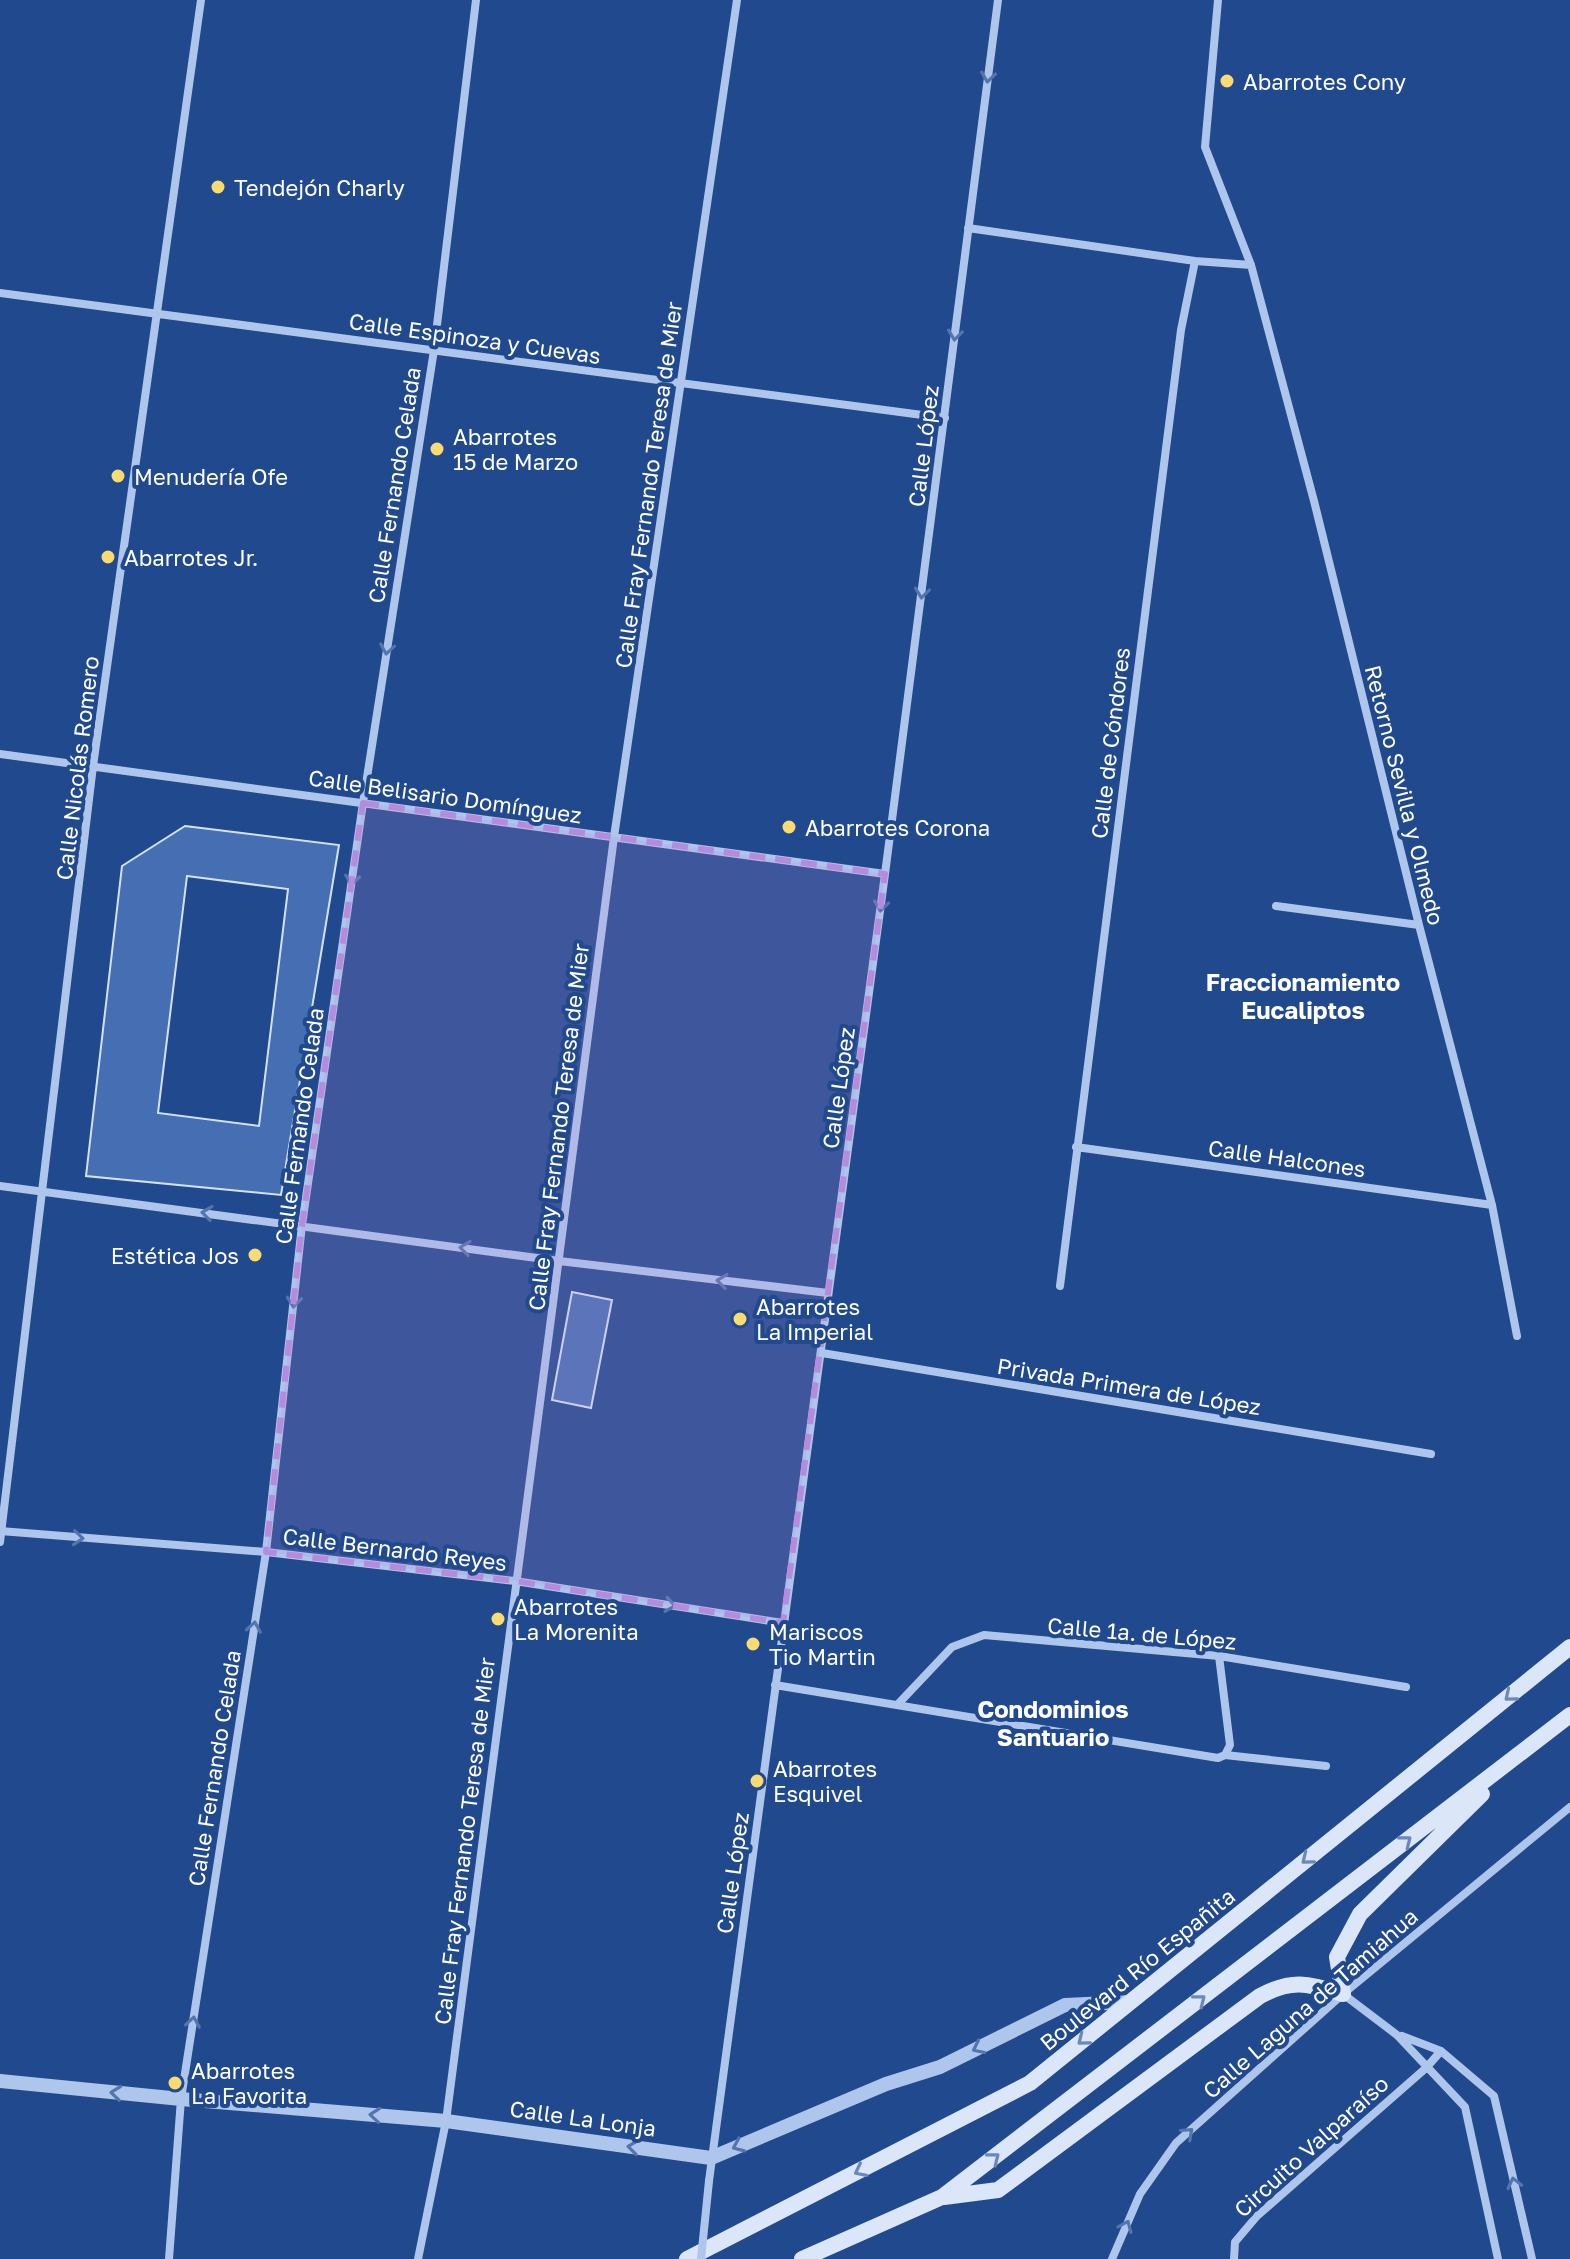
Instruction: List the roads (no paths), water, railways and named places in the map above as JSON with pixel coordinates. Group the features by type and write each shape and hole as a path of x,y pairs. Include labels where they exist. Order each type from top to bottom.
{"main road":[{"name":"Boulevard Río Españita","path":"687,2259 1030,2083 1570,1647"},
{"path":"802,2259 942,2197 1570,1715"},
{"path":"942,2197 998,2190 1260,1996 1280,1985 1305,1983 1343,1994 1337,1957 1360,1914 1532,1745"}],"street":[{"name":"Calle Nicolás Romero","path":"0,1542 93,766 201,0"},
{"name":"Calle Fernando Celada","path":"169,2259 181,2099 266,1552 302,1225 363,803 434,350 476,0"},
{"name":"Calle Fray Fernando Teresa de Mier","path":"418,2259 446,2121 614,837 737,0"},
{"name":"Calle López","path":"701,2259 711,2158 822,1353 998,0"},
{"name":"Retorno Sevilla y Olmedo","path":"1218,0 1205,147 1251,265 1314,501 1492,1205 1517,1336"},
{"path":"968,228 1195,261 1251,265"},
{"name":"Calle de Cóndores","path":"1060,1286 1181,330 1195,261"},
{"name":"Calle Espinoza y Cuevas","path":"0,293 945,418"},
{"name":"Calle Belisario Domínguez","path":"0,754 885,874"},
{"path":"1276,906 1419,925"},
{"name":"Calle Halcones","path":"1076,1147 1492,1205"},
{"path":"0,1186 559,1261 828,1293"},
{"name":"Privada Primera de López","path":"822,1353 1431,1454"},
{"name":"Calle Bernardo Reyes","path":"1,1532 266,1552 515,1581 783,1623"},
{"name":"Calle 1a. de López","path":"899,1703 952,1647 984,1635 1219,1656 1406,1687"},
{"path":"1219,1656 1230,1745 1225,1755"},
{"path":"775,1685 899,1703 1218,1758 1225,1755 1326,1766"},
{"name":"Calle Laguna de Tamiahua","path":"1112,2259 1140,2194 1176,2143 1343,1994 1570,1807"},
{"path":"1343,1994 1397,2035 1465,2107 1498,2259"},
{"path":"711,2158 886,2084 940,2067 1065,2005 1130,2002"},
{"path":"1397,2035 1441,2051 1494,2096 1532,2259"},
{"name":"Circuito Valparaíso","path":"1234,2259 1235,2242 1257,2216 1426,2068 1441,2051"},
{"name":"Calle La Lonja","path":"0,2081 446,2121 711,2158"}],"place":[{"name":"Abarrotes Cony","path":"1227,81"},
{"name":"Tendejón Charly","path":"218,187"},
{"name":"Abarrotes 15 de Marzo","path":"437,449"},
{"name":"Menudería Ofe","path":"118,476"},
{"name":"Abarrotes Jr.","path":"108,557"},
{"name":"Abarrotes Corona","path":"789,827"},
{"name":"Estética Jos","path":"255,1255"},
{"name":"Abarrotes La Imperial","path":"740,1319"},
{"name":"Abarrotes La Morenita","path":"498,1619"},
{"name":"Mariscos Tio Martin","path":"753,1644"},
{"name":"Abarrotes Esquivel","path":"757,1781"},
{"name":"Abarrotes La Favorita","path":"175,2083"}],"district":[{"name":"Fraccionamiento Eucaliptos","path":"1303,995"},
{"name":"Condominios Santuario","path":"1053,1722"}]}
